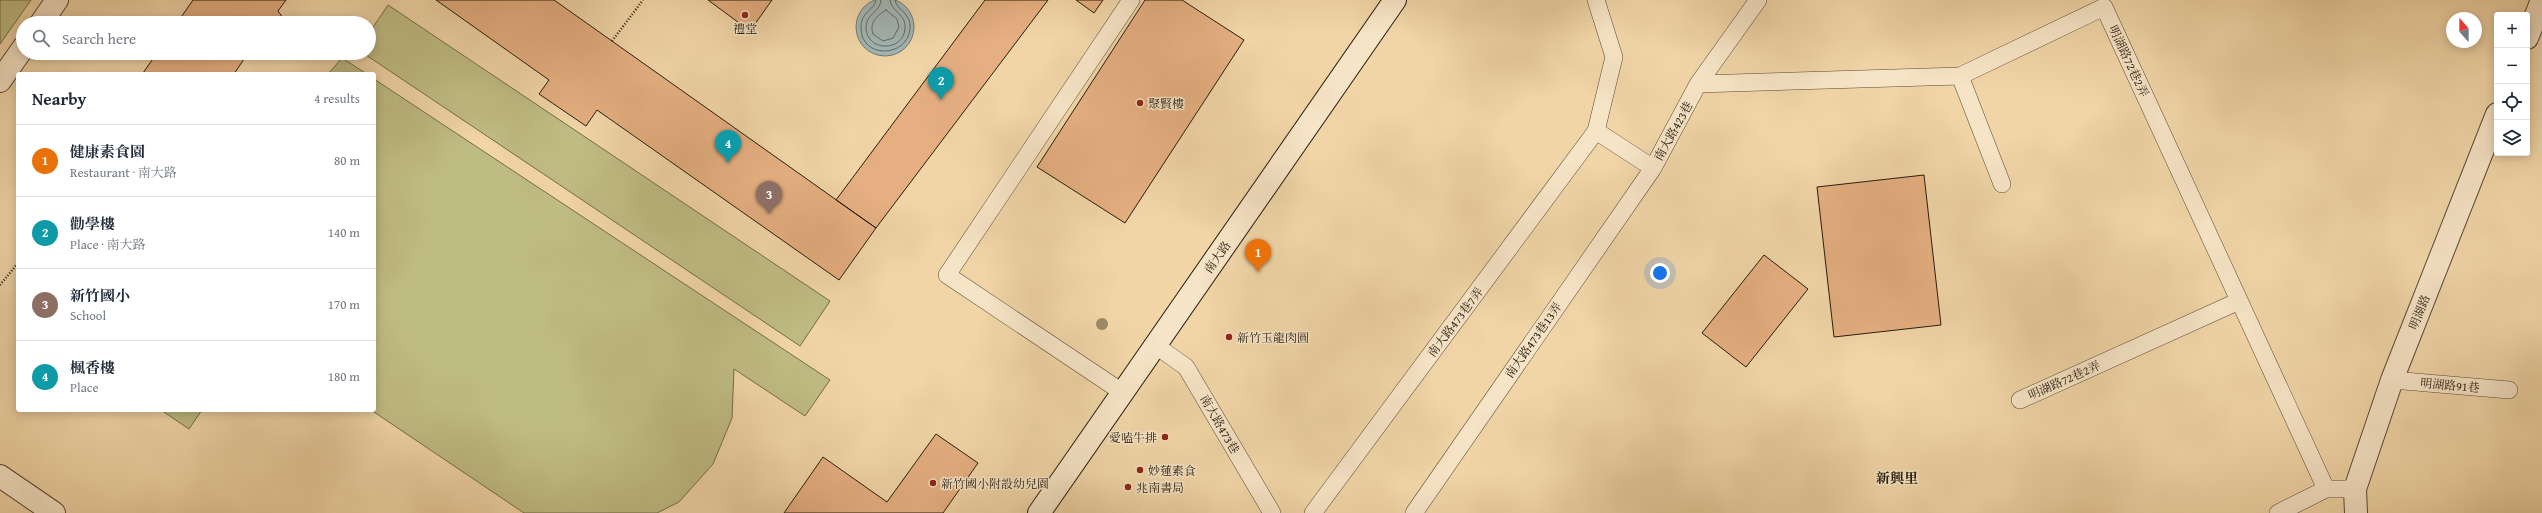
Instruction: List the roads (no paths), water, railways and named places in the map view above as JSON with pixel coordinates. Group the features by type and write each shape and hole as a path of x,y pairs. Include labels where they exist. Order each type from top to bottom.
{"main road":[{"path":"46,16 57,0"},
{"name":"南大路","path":"1039,513 1396,0"},
{"path":"2530,30 2542,0"},
{"path":"0,81 16,58"},
{"name":"明湖路","path":"2356,513 2354,489 2392,380 2495,120"},
{"path":"0,476 54,513"}],"lane":[{"path":"1122,392 947,274 1131,0"},
{"path":"1596,0 1614,57 1596,130"},
{"name":"南大路423巷","path":"1596,130 1653,168 1698,84 1758,0"},
{"name":"明湖路72巷2弄","path":"1960,76 2104,7 2326,490"},
{"path":"1698,84 1960,76 2002,184"},
{"name":"南大路473巷7弄","path":"1313,513 1596,130"},
{"name":"南大路473巷13弄","path":"1414,513 1653,168"},
{"name":"明湖路72巷2弄","path":"2020,400 2239,300"},
{"name":"南大路473巷","path":"1156,345 1186,367 1272,513"},
{"name":"明湖路91巷","path":"2392,380 2509,390"},
{"path":"2278,513 2326,490 2354,489"}],"water":[{"path":"874,0 896,0 909,11 914,27 912,38 901,51 896,54 885,56 874,54 861,43 858,38 856,27 858,16 869,3"}],"place":[{"name":"禮堂","path":"745,15"},
{"name":"勸學樓","path":"941,100"},
{"name":"聚賢樓","path":"1140,103"},
{"name":"楓香樓","path":"728,163"},
{"name":"新竹國小","path":"769,214"},
{"name":"健康素食園","path":"1258,272"},
{"name":"新竹玉龍肉圓","path":"1229,337"},
{"name":"愛嗑牛排","path":"1165,437"},
{"name":"妙蓮素食","path":"1140,470"},
{"name":"新竹國小附設幼兒園","path":"933,483"},
{"name":"兆南書局","path":"1128,487"}],"district":[{"name":"新興里","path":"1897,478"}]}
